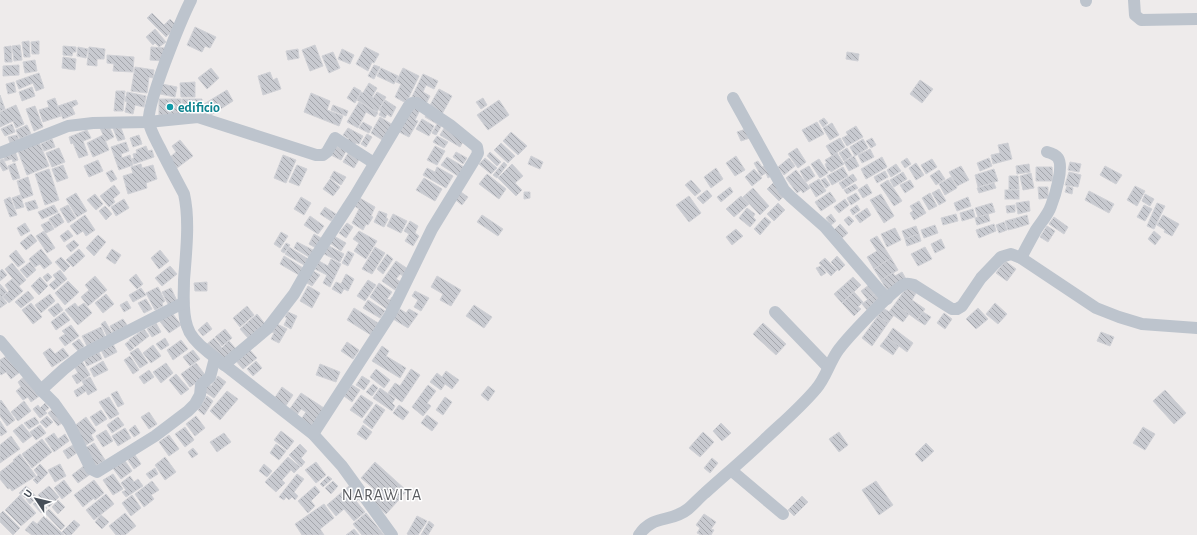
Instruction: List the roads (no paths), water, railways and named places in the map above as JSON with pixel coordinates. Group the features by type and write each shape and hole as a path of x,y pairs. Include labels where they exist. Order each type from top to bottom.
{"street":[{"path":"191,0 184,14 168,57 153,101 148,122 156,142 184,194 186,203 186,249 183,303 187,326 192,337 219,362 313,434 342,466 392,535"},
{"path":"1134,0 1135,15 1141,20 1197,19"},
{"path":"733,98 784,190 825,228 887,299"},
{"path":"0,341 41,390 54,403 68,424 91,469 96,472 155,436 188,411 195,404 200,395 201,386 210,377 219,362 267,328 294,294 408,107 412,103 417,103 450,125 477,147 478,150 476,157 432,230 390,315 313,434"},
{"path":"0,153 68,126 93,122 148,122 198,117 316,155 323,155 327,152 336,138 374,163"},
{"path":"1021,258 1036,229 1051,207 1057,188 1060,169 1059,159 1055,155 1047,152"},
{"path":"638,535 643,528 656,520 679,515 688,510 705,493 732,471 804,403 820,385 828,367 840,347 887,299 905,284 910,284 952,309 957,309 962,306 981,278 1001,257 1012,254 1021,258 1096,308 1142,324 1197,328"},
{"path":"41,390 83,354 183,303"},
{"path":"775,312 828,367"},
{"path":"732,471 783,514"}],"place":[{"name":"edificio","path":"170,107"}],"district":[{"name":"NARAWITA","path":"382,494"}]}
